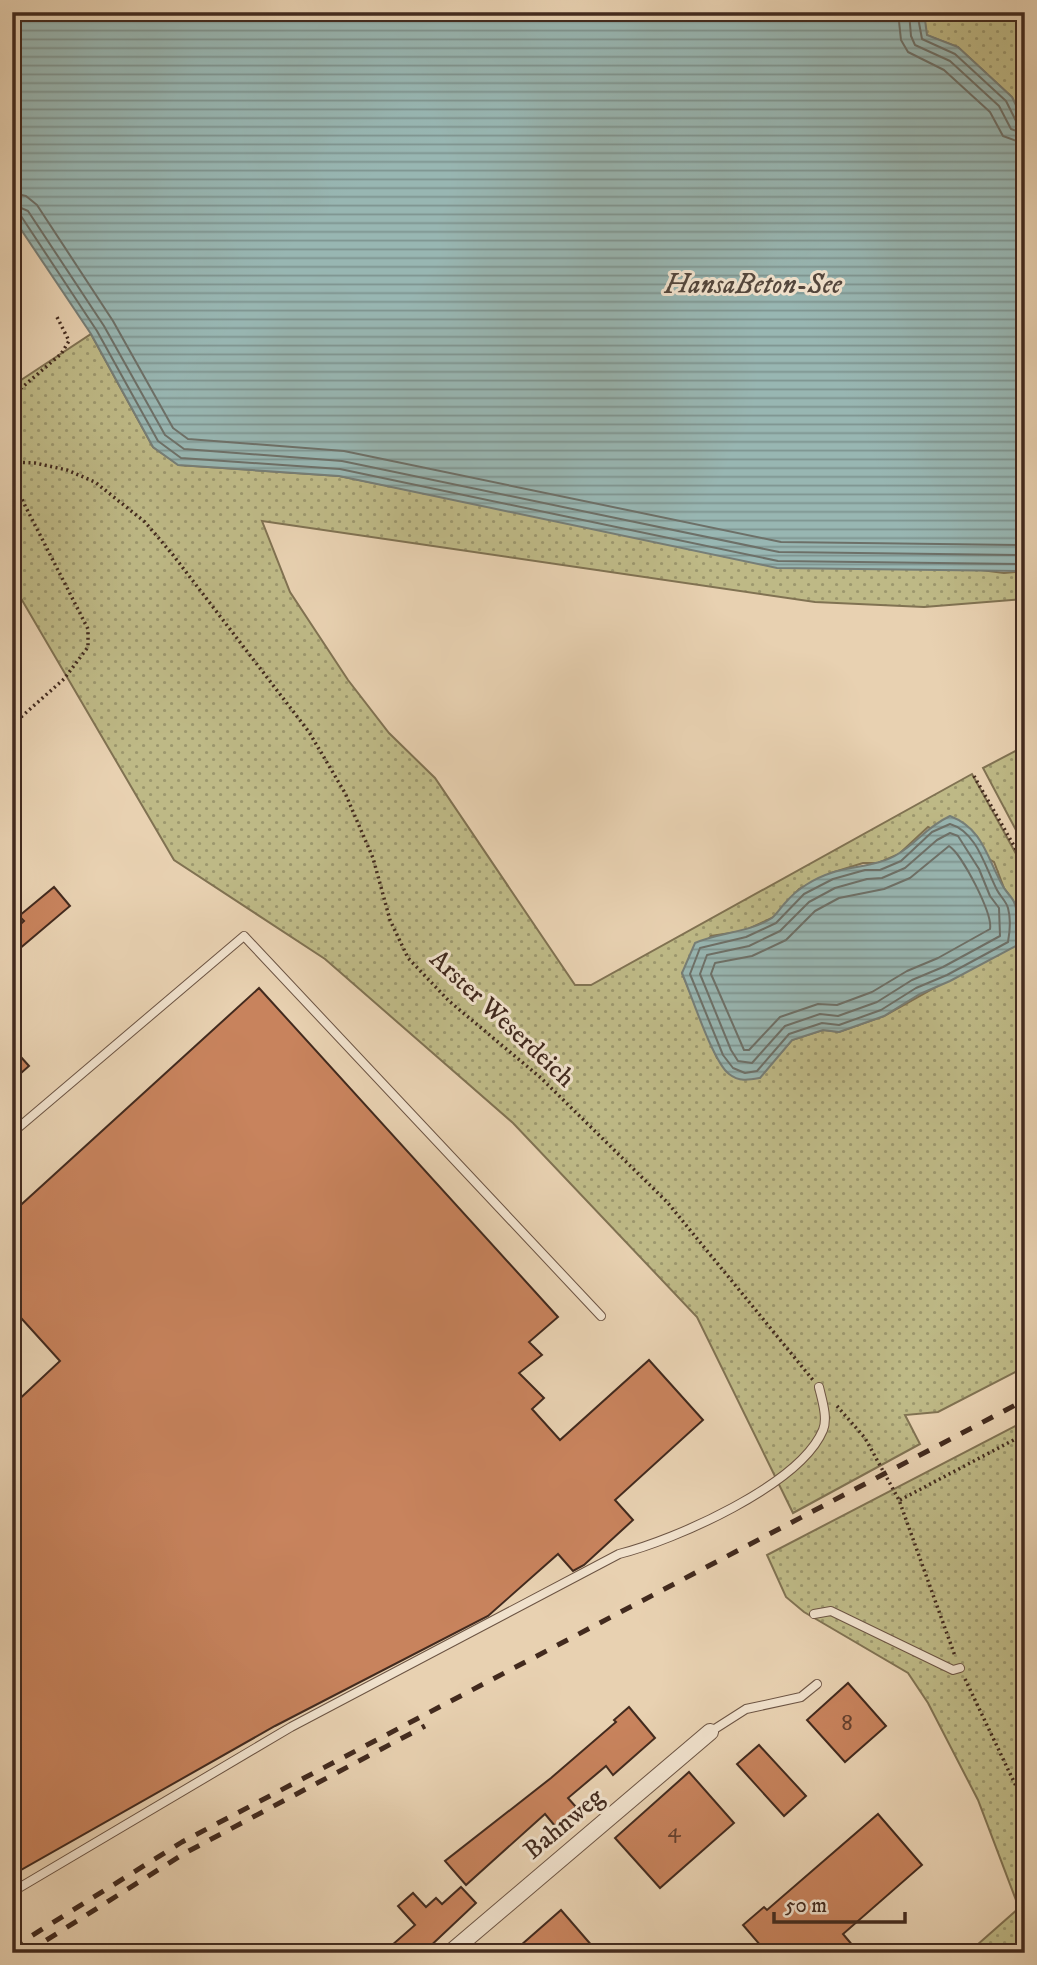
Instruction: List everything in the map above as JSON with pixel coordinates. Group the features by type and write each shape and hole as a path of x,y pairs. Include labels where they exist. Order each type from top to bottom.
{"street":[{"name":"Bahnweg","path":"450,1953 709,1732"}],"lane":[{"path":"12,1133 244,936 601,1316"},
{"path":"12,1892 291,1727 619,1554 656,1544 744,1501 796,1467 824,1428 824,1406 819,1387"},
{"path":"814,1614 831,1611 953,1670 960,1668"},
{"path":"709,1732 746,1709 801,1697 817,1684"},
{"path":"656,1953 664,1953"}],"path":[{"path":"12,396 61,354 69,341 57,317"},
{"name":"Arster Weserdeich","path":"12,461 67,470 95,482 145,522 173,555 309,732 345,793 373,858 390,920 408,958 449,1001 541,1078 622,1161 667,1202 819,1387 865,1438 900,1500 906,1523"},
{"path":"12,480 88,629 88,647 64,679 12,726"},
{"path":"974,776 1025,865"},
{"path":"900,1500 1025,1434"}],"shaded area":[{"path":"924,12 1025,12 1025,124 1012,97 958,47 926,35"},
{"path":"91,334 153,447 179,465 339,476 499,508 1004,573 1025,571 1025,599 924,607 815,602 262,521 290,592 348,680 389,733 435,778 575,985 591,985 972,774 1025,870 1025,1367 938,1412 905,1415 920,1444 793,1513 697,1317 513,1123 325,959 174,860 12,583 12,386","holes":["928,827 994,862 1004,888 1014,902 975,965 884,1016 839,1032 823,1030 792,1040 779,1055 717,1058 682,973 711,936 744,931 774,917 799,889 831,873 863,863 878,863 899,854"]},
{"path":"1025,746 1025,847 983,768"},
{"path":"1025,1421 1025,1953 968,1953 1019,1908 978,1800 928,1703 908,1673 804,1612 786,1597 767,1555"}],"water":[{"name":"HansaBeton-See","path":"12,12 924,12 927,35 958,47 1012,97 1025,124 1025,571 777,568 339,476 178,465 153,447 91,334 12,216"},
{"path":"950,816 978,837 1013,900 1018,918 1016,946 920,994 884,1016 839,1032 823,1030 792,1040 760,1078 740,1079 729,1074 709,1042 682,973 695,943 763,923 772,918 790,897 813,881 831,873 891,858"}],"building":[{"path":"54,887 70,906 12,955 12,932 24,921 19,916"},
{"path":"259,988 558,1317 529,1342 542,1355 519,1373 544,1398 532,1409 560,1440 649,1360 703,1420 615,1500 633,1520 584,1565 573,1571 558,1554 488,1616 275,1726 12,1875 12,1406 60,1361 12,1308 12,1213"},
{"path":"12,1047 29,1066 12,1081"},
{"path":"848,1683 886,1726 845,1762 807,1720"},
{"path":"629,1707 655,1738 613,1775 606,1766 568,1798 576,1807 555,1826 545,1814 466,1885 445,1861 551,1778 616,1722 614,1720"},
{"path":"759,1745 806,1796 784,1816 737,1764"},
{"path":"689,1772 734,1823 660,1888 615,1838"},
{"path":"878,1814 922,1865 843,1934 859,1953 767,1953 743,1925 764,1907 767,1910"},
{"path":"461,1887 476,1903 423,1953 383,1953 415,1925 398,1906 413,1893 426,1907 436,1898 442,1904"},
{"path":"561,1910 593,1947 586,1953 512,1953"}],"railway":[{"path":"12,1948 182,1842 1025,1400"},
{"path":"26,1953 185,1853 425,1726"}]}
